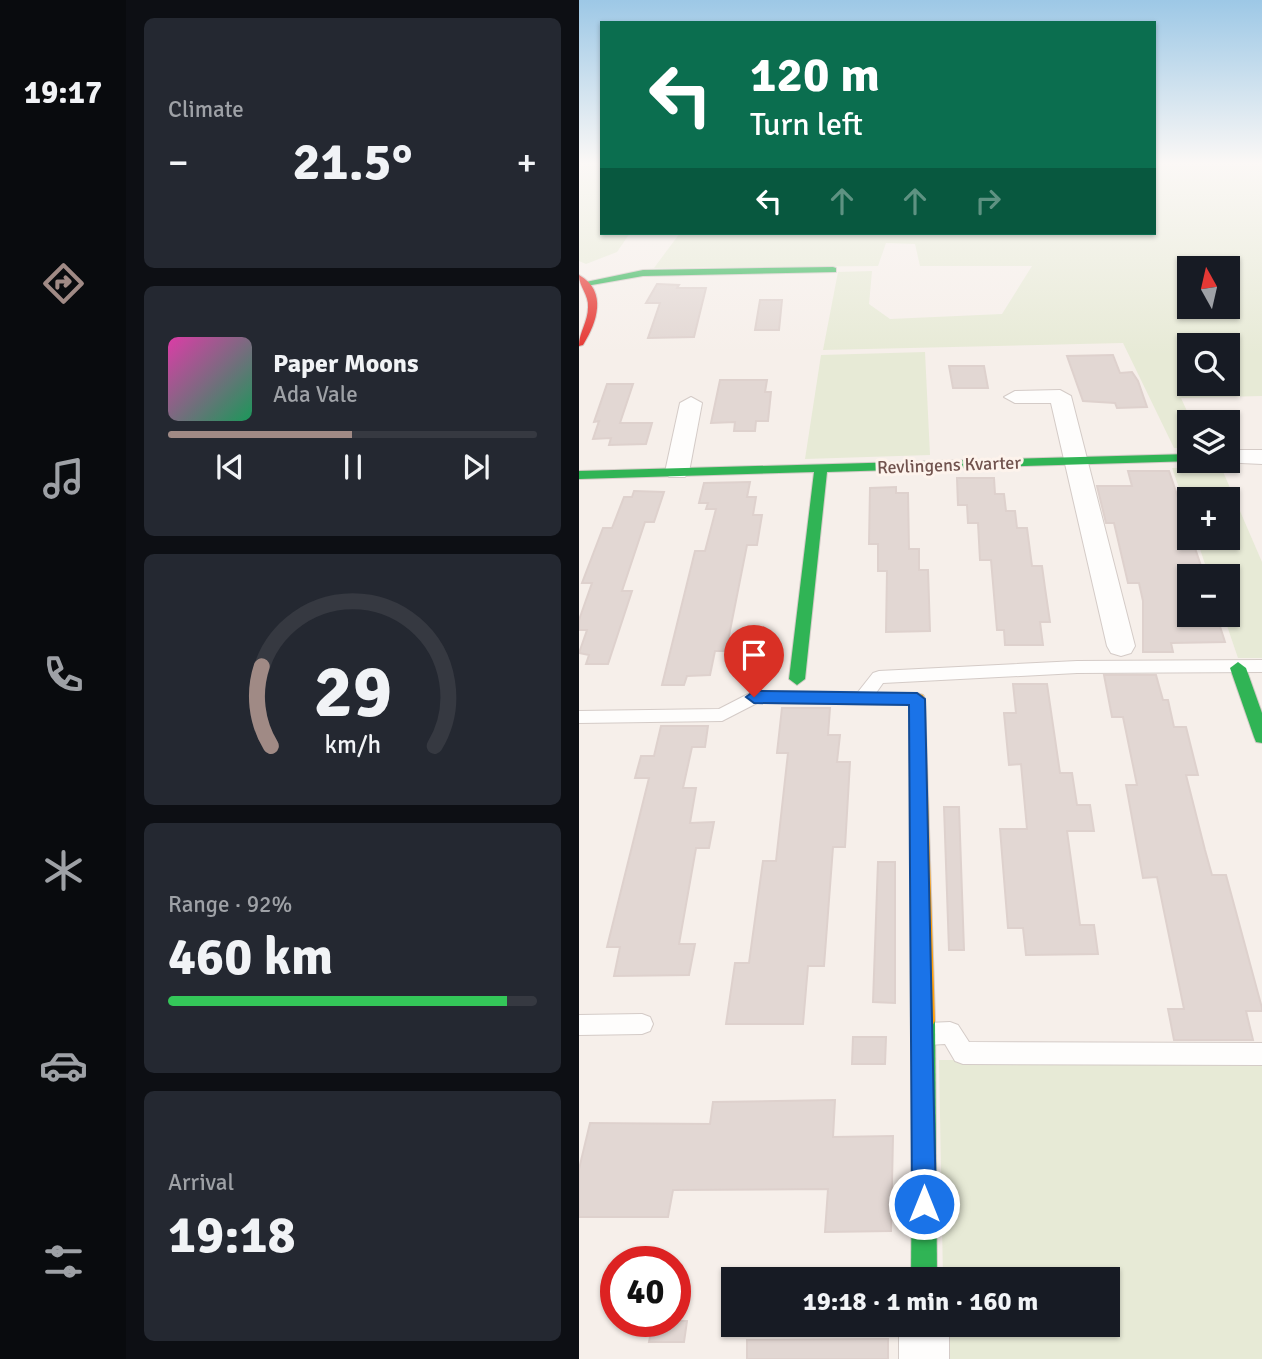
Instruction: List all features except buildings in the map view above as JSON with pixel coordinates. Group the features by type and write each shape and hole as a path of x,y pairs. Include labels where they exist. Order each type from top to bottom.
{"street":[{"path":"579,342 596,316 595,297 583,281 643,273 833,270"},
{"path":"1015,397 1060,396 1121,646"},
{"path":"677,472 691,403"},
{"path":"1240,457 1262,457"},
{"name":"Revlingens Kvarter","path":"579,475 1177,458"},
{"path":"798,680 821,468"},
{"path":"1238,668 1262,737"},
{"path":"917,699 924,1035 924,1267"},
{"path":"924,1337 924,1359"}],"lane":[{"path":"863,698 879,677 1077,667 1262,666"},
{"path":"579,717 722,715 754,697 917,699"},
{"path":"579,1025 642,1024"},
{"path":"924,1035 950,1033 963,1053 1262,1054"}],"green space":[{"path":"579,227 600,227 600,235 629,235 617,252 586,264 579,261"},
{"path":"1156,227 1262,227 1262,396 1181,398 1186,410 1177,410 1177,448 1174,448 1123,343 823,350 838,272 872,271 869,304 890,319 1002,314 1032,266 920,266 915,244 886,243 878,266 654,268 679,235 1156,235"},
{"path":"925,352 930,455 805,459 821,355"},
{"path":"1172,468 1177,468 1177,473 1224,473 1230,487 1179,487"},
{"path":"1240,511 1262,562 1262,658 1238,658 1227,627 1240,627 1240,564 1205,564 1200,550 1240,550"},
{"path":"939,1060 1262,1060 1262,1359 944,1359 943,1337 1120,1337 1120,1267 943,1267"}],"traffic: fast":[{"path":"586,283 643,273 833,270"},
{"path":"579,475 1177,458"},
{"path":"797,679 821,468"},
{"path":"1238,668 1262,737"},
{"path":"924,1021 924,1267"}],"traffic: slow":[{"path":"917,699 924,1021"}],"traffic: jam":[{"path":"579,278 593,301 592,317 579,343"}],"route":[{"path":"754,697 917,699 924,1035 924,1204"}]}
